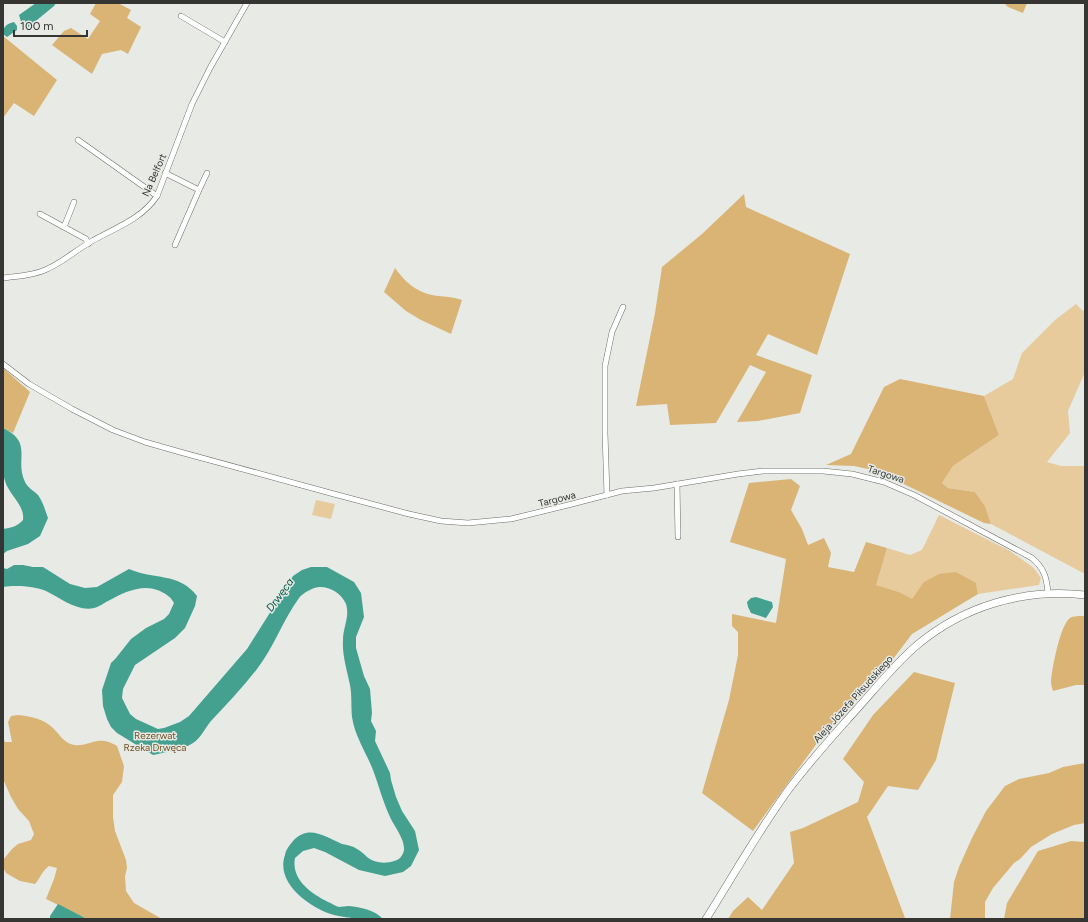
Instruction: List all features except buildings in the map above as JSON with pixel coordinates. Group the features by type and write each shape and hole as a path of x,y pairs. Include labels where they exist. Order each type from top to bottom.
{"main road":[{"name":"Aleja Józefa Piłsudskiego","path":"706,919 767,821 789,789 821,749 908,654 936,631 956,619 1003,600 1048,594 1085,595"}],"street":[{"name":"Na Belfort","path":"3,278 35,274 45,270 138,215 150,206 157,196 192,104 247,3"},
{"path":"181,16 225,42"},
{"path":"78,140 157,196"},
{"path":"165,173 199,190"},
{"path":"175,245 207,173"},
{"path":"64,227 74,202"},
{"path":"40,214 86,239 88,244"},
{"path":"607,495 605,366 612,332 623,307"},
{"name":"Targowa","path":"3,364 50,396 113,430 180,452 425,518 468,523 490,522 511,519 622,490 649,489 764,471 837,472 879,480 914,495 1032,558 1043,569 1046,576 1048,594"},
{"path":"677,484 678,537"}],"shaded area":[{"path":"36,3 56,3 26,29 22,25 19,15"},
{"path":"96,3 118,3 131,10 127,18 141,27 128,54 121,50 102,54 92,74 52,45 64,31 71,28 88,39 100,21 90,14"},
{"path":"1004,3 1027,3 1023,13 1008,7"},
{"path":"14,22 17,26 17,30 7,37 3,34 4,29 7,25"},
{"path":"3,36 57,80 34,116 14,103 3,118"},
{"path":"744,194 746,207 850,254 817,355 768,334 756,355 812,375 800,413 758,421 737,422 766,372 750,365 716,423 670,425 667,404 636,406 655,313 662,267 702,234"},
{"path":"395,268 406,281 416,289 426,294 462,300 451,334 406,311 384,292"},
{"path":"1076,304 1083,311 1085,309 1085,372 1068,411 1070,433 1047,462 1061,466 1085,466 1085,574 991,524 985,506 975,492 948,488 942,483 953,466 999,435 984,396 1013,379 1022,353 1055,320"},
{"path":"3,368 30,392 13,433 3,428"},
{"path":"900,379 984,396 999,435 953,466 942,483 948,488 975,492 985,506 991,524 984,523 877,471 854,466 826,465 851,454 884,387"},
{"path":"3,428 18,440 21,446 21,466 25,482 27,486 40,498 48,518 40,536 28,544 7,551 3,554 3,529 19,524 23,520 23,515 22,510 5,481 3,462"},
{"path":"791,479 800,486 791,510 802,529 808,545 824,538 831,553 828,567 854,572 866,542 887,548 876,585 899,592 912,599 924,582 939,574 956,572 976,583 978,594 912,634 890,663 823,735 753,831 702,793 729,700 738,655 738,632 732,626 732,614 776,623 786,559 730,542 749,483"},
{"path":"316,500 335,504 331,519 312,515"},
{"path":"939,515 1010,551 1034,568 1041,578 1039,585 978,594 976,583 912,600 899,592 875,585 887,548 910,555 922,550"},
{"name":"Rezerwat Rzeka Drwęca","path":"14,565 43,567 70,584 85,588 97,587 129,569 174,580 190,588 197,596 195,606 185,628 175,638 135,665 123,689 122,698 130,714 136,719 158,729 180,722 189,716 247,649 293,576 302,570 311,567 327,567 354,582 361,593 364,617 356,637 356,648 364,676 370,689 372,713 371,721 376,731 375,741 390,773 396,797 402,811 415,831 419,850 411,866 403,872 385,876 359,870 325,852 314,848 303,851 295,858 295,866 299,879 303,884 321,898 339,907 358,907 376,913 383,919 334,915 315,907 297,893 290,884 285,875 283,865 288,847 299,836 305,833 323,835 342,844 352,846 373,861 391,862 398,860 402,856 404,850 403,841 392,821 373,770 353,724 351,689 343,646 347,609 344,600 339,594 328,588 317,587 301,596 293,606 263,661 241,689 211,721 198,738 193,743 184,747 153,755 117,733 111,727 103,706 102,690 111,663 131,639 146,628 164,619 169,614 174,603 173,601 160,591 140,588 120,595 96,607 88,609 82,608 69,604 41,589 25,586 3,587 3,568 7,569"},
{"path":"756,597 772,602 773,607 766,618 751,613 748,607 747,602 751,598"},
{"path":"1075,616 1085,616 1085,685 1076,685 1053,691 1051,681 1053,667 1063,629 1066,622 1070,618"},
{"path":"914,672 955,683 936,760 918,790 888,786 867,817 905,918 728,919 733,911 748,897 762,910 794,863 790,832 803,828 858,802 864,782 843,759 873,715"},
{"path":"18,715 32,717 45,722 65,741 74,745 104,741 117,746 124,766 122,782 113,795 113,817 115,831 126,860 126,891 134,903 162,919 87,919 46,899 57,868 49,866 35,884 20,881 6,873 3,867 3,860 18,844 31,840 34,834 29,821 18,809 3,779 3,738 5,742 12,742 8,722 11,716"},
{"path":"1085,763 1085,823 1074,825 1052,834 1031,847 1014,863 993,888 985,902 985,919 950,919 954,882 959,867 986,811 1005,786 1019,779 1049,773 1063,767"},
{"path":"1071,841 1085,842 1085,919 1004,919 1007,903 1038,851"},
{"path":"58,904 87,919 50,919 50,916"}],"water label":[{"name":"Drwęca","path":"280,595"}]}
